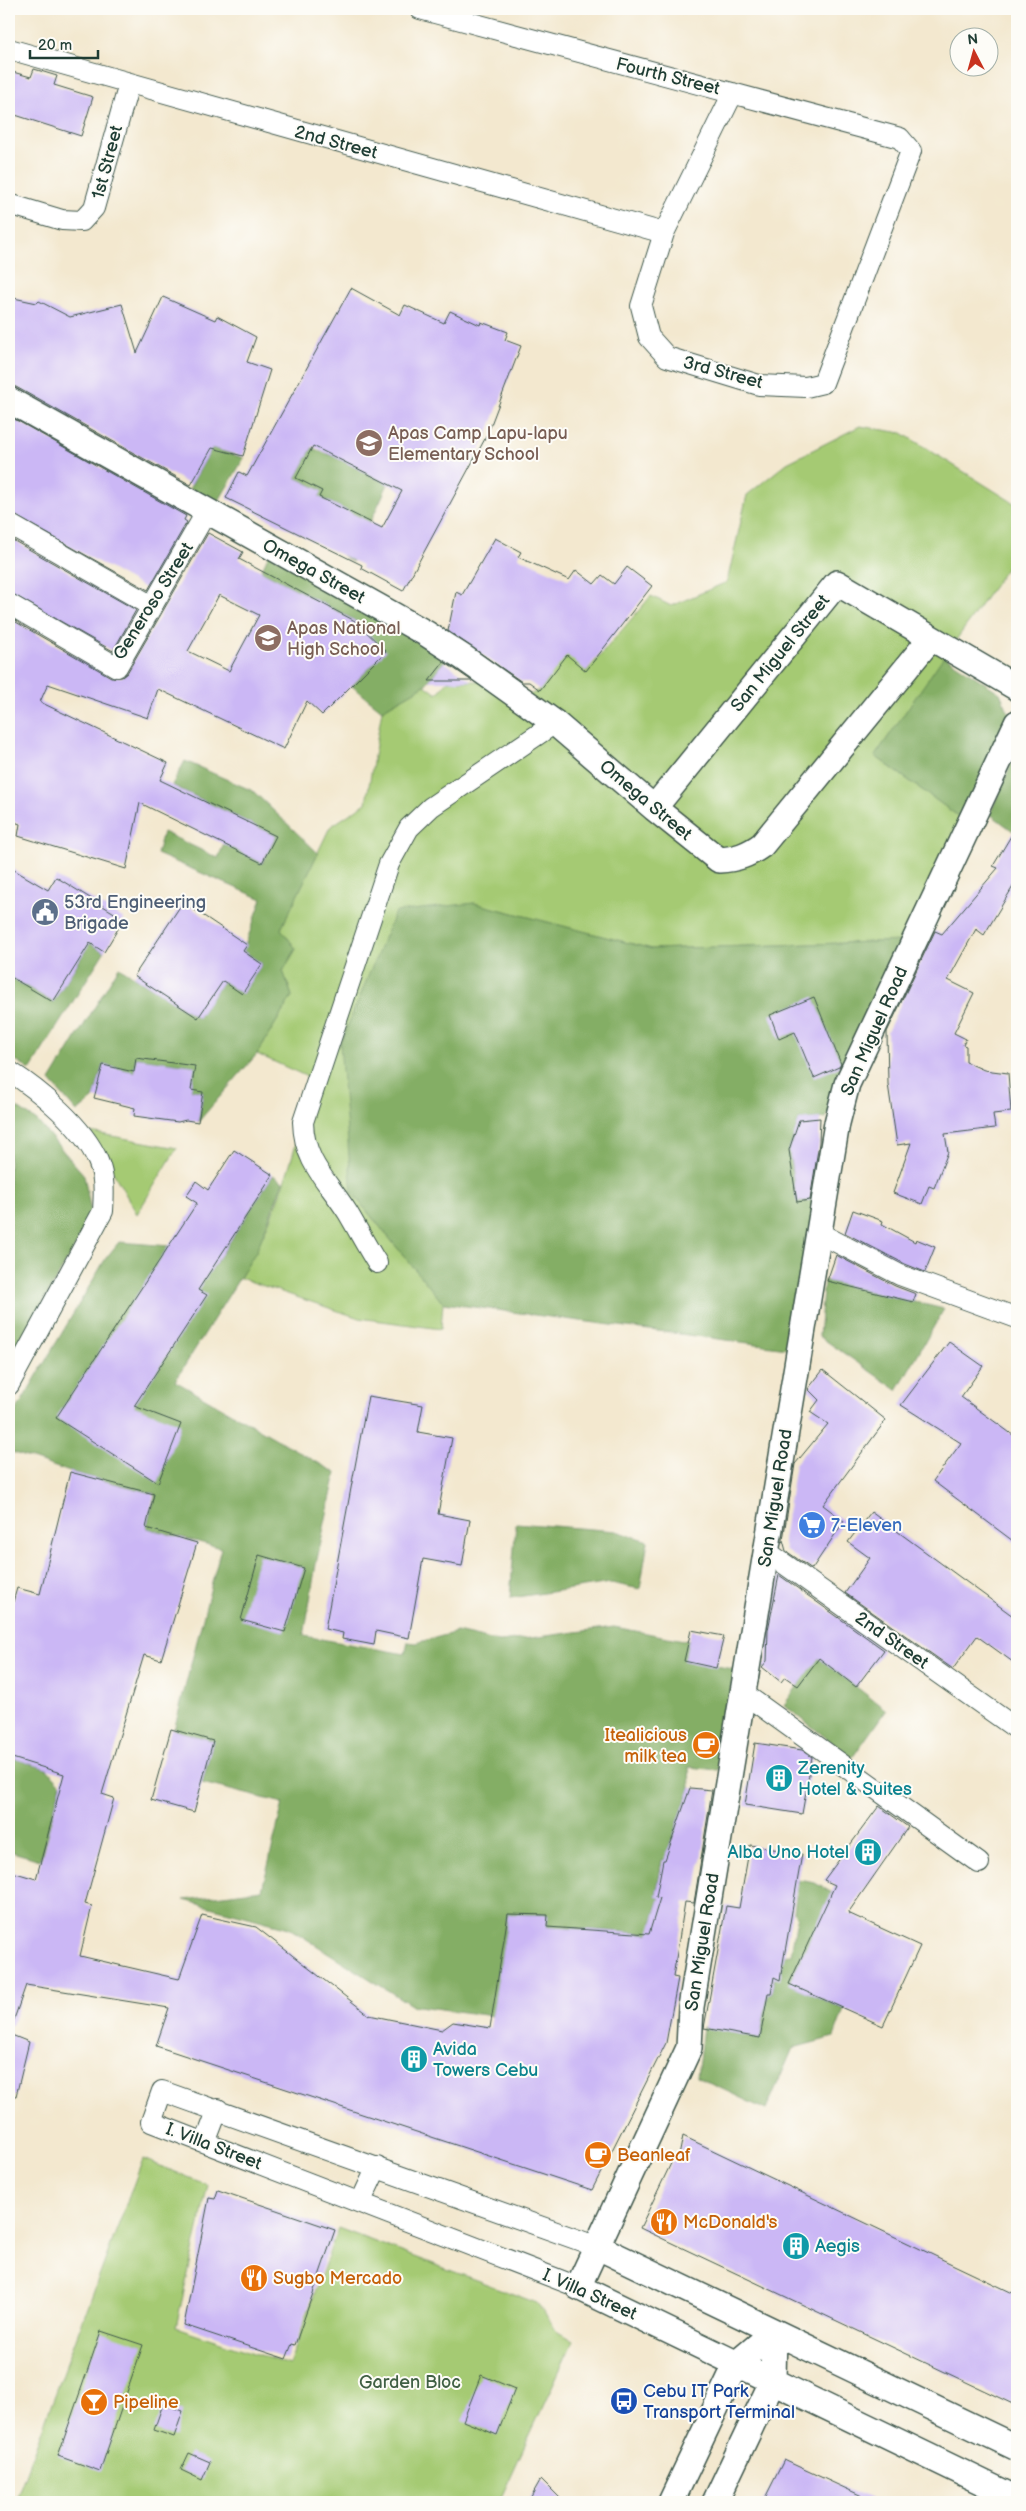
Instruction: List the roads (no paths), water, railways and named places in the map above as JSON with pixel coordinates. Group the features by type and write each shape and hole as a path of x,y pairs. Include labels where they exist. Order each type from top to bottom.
{"street":[{"name":"Fourth Street","path":"420,9 900,138 911,151"},
{"name":"2nd Street","path":"9,49 664,233"},
{"name":"1st Street","path":"9,204 62,220 82,220 94,208 129,84"},
{"name":"3rd Street","path":"734,93 664,233 641,306 649,337 667,357 759,385 806,387 823,383 911,151"},
{"name":"Omega Street","path":"9,400 427,634 555,723 654,808 719,860 736,859 749,855 762,845 931,638"},
{"name":"Generoso Street","path":"9,604 117,667 207,511"},
{"path":"9,524 152,606"},
{"name":"San Miguel Street","path":"654,808 837,583 1017,688"},
{"name":"San Miguel Road","path":"578,2287 689,2048 691,2007 837,1123 847,1084 1017,722"},
{"path":"377,1263 347,1212 313,1163 304,1140 304,1122 390,864 409,828 431,807 555,723"},
{"path":"9,1070 38,1089 86,1140 99,1161 104,1185 103,1211 9,1385"},
{"path":"819,1233 900,1275 1017,1318"},
{"name":"2nd Street","path":"766,1551 1017,1729"},
{"path":"743,1693 979,1862"},
{"name":"I. Villa Street","path":"1017,2448 598,2247 218,2109 162,2091 151,2122 361,2201 578,2287 1017,2499"},
{"path":"205,2143 218,2109"},
{"path":"361,2201 377,2167"},
{"path":"671,2502 737,2363 774,2332"},
{"path":"715,2502 773,2380 774,2332"}],"place":[{"name":"Apas Camp Lapu-lapu Elementary School","path":"369,443"},
{"name":"Apas National High School","path":"268,638"},
{"name":"53rd Engineering Brigade","path":"45,912"},
{"name":"7-Eleven","path":"812,1525"},
{"name":"Itealicious milk tea","path":"706,1745"},
{"name":"Zerenity Hotel & Suites","path":"779,1778"},
{"name":"Alba Uno Hotel","path":"868,1852"},
{"name":"Avida Towers Cebu","path":"414,2059"},
{"name":"Beanleaf","path":"598,2155"},
{"name":"McDonald's","path":"664,2222"},
{"name":"Aegis","path":"796,2246"},
{"name":"Sugbo Mercado","path":"254,2278"},
{"name":"Cebu IT Park Transport Terminal","path":"624,2401"},
{"name":"Pipeline","path":"94,2402"}],"park label":[{"name":"Garden Bloc","path":"410,2382"}]}
